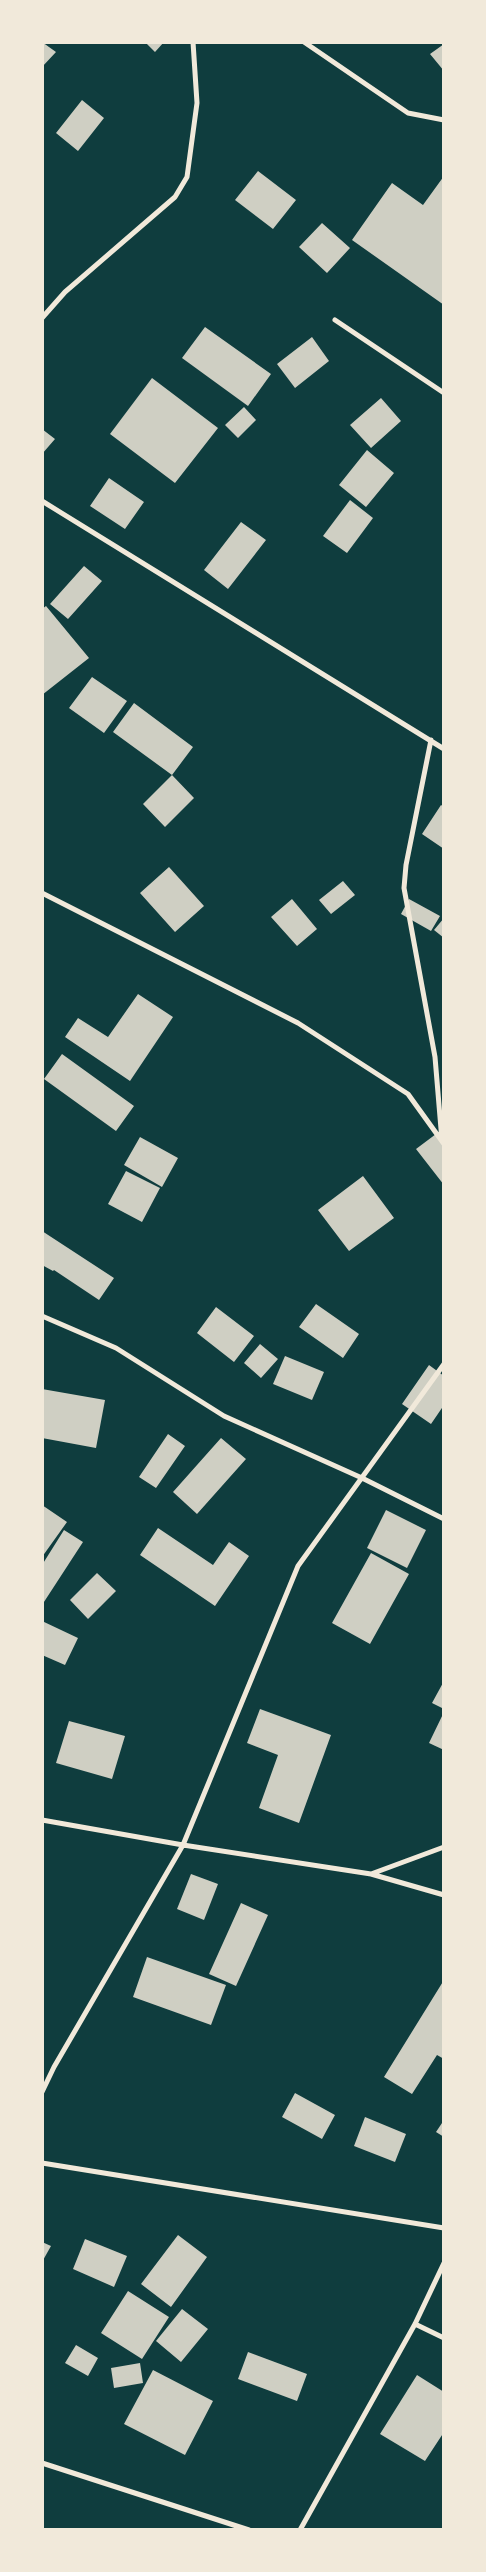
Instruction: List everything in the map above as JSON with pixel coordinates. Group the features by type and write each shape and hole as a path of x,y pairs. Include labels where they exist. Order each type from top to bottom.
{"street":[{"path":"42,318 65,292 175,198 187,177 197,103 193,42"},
{"path":"304,42 408,113 444,120"},
{"path":"336,320 444,393"},
{"path":"42,501 444,749"},
{"path":"431,740 406,865 404,888 435,1056 443,1142"},
{"path":"42,893 298,1023 408,1094 443,1142"},
{"path":"42,1316 116,1348 224,1416 362,1478 444,1519"},
{"path":"42,2092 54,2067 183,1845 298,1566 444,1364"},
{"path":"42,1820 183,1845 371,1874 444,1895"},
{"path":"371,1874 444,1847"},
{"path":"42,2163 444,2228"},
{"path":"300,2530 415,2324 444,2263"},
{"path":"415,2324 444,2338"},
{"path":"42,2463 249,2530"}],"building":[{"path":"42,42 56,52 42,67"},
{"path":"145,42 164,42 155,52"},
{"path":"444,44 444,71 430,54"},
{"path":"82,100 104,118 78,151 56,133"},
{"path":"258,171 296,200 273,229 235,200"},
{"path":"444,176 444,305 352,240 392,183 423,205"},
{"path":"322,223 350,248 327,273 299,247"},
{"path":"205,327 271,374 248,406 182,358"},
{"path":"312,337 329,361 295,388 277,364"},
{"path":"152,378 218,428 175,483 110,434"},
{"path":"381,398 401,421 371,448 350,425"},
{"path":"244,407 256,420 238,438 225,425"},
{"path":"42,429 55,439 42,454"},
{"path":"367,450 394,473 366,507 339,485"},
{"path":"109,478 144,502 125,529 90,506"},
{"path":"350,500 373,518 347,553 323,536"},
{"path":"241,522 266,540 228,589 204,570"},
{"path":"84,566 102,581 68,619 50,604"},
{"path":"46,606 89,658 42,695 42,609"},
{"path":"92,677 127,701 104,733 69,708"},
{"path":"134,703 193,747 172,775 113,732"},
{"path":"172,775 194,798 165,827 143,804"},
{"path":"441,805 444,807 444,849 422,834"},
{"path":"169,867 204,906 175,932 140,893"},
{"path":"343,881 355,895 331,914 319,900"},
{"path":"292,899 317,929 297,946 271,917"},
{"path":"409,899 440,916 431,931 401,914"},
{"path":"444,918 444,938 434,930"},
{"path":"138,994 173,1017 130,1081 65,1037 78,1018 108,1037"},
{"path":"62,1054 134,1106 116,1131 44,1079"},
{"path":"444,1128 444,1185 416,1149"},
{"path":"140,1137 178,1158 162,1187 124,1165"},
{"path":"126,1171 160,1188 142,1222 108,1204"},
{"path":"363,1176 394,1218 349,1251 318,1210"},
{"path":"42,1231 114,1278 99,1300 54,1270 42,1265"},
{"path":"316,1304 359,1334 343,1358 299,1327"},
{"path":"216,1307 254,1336 234,1362 197,1333"},
{"path":"260,1344 278,1359 261,1378 244,1363"},
{"path":"285,1356 324,1372 312,1400 273,1384"},
{"path":"429,1365 444,1376 444,1405 431,1424 402,1404"},
{"path":"42,1389 105,1400 96,1448 42,1438"},
{"path":"168,1434 185,1446 156,1488 139,1477"},
{"path":"221,1438 246,1459 197,1514 173,1492"},
{"path":"42,1505 67,1522 42,1557"},
{"path":"386,1510 426,1530 407,1568 367,1548"},
{"path":"158,1528 213,1565 229,1542 249,1556 215,1606 140,1555"},
{"path":"64,1530 83,1542 42,1605 42,1565"},
{"path":"371,1553 409,1574 370,1644 332,1623"},
{"path":"97,1573 116,1591 88,1619 70,1600"},
{"path":"42,1621 78,1638 65,1665 42,1655"},
{"path":"444,1681 444,1709 432,1703"},
{"path":"260,1709 331,1735 299,1823 259,1808 278,1755 247,1743"},
{"path":"444,1712 444,1750 429,1743"},
{"path":"69,1721 125,1736 112,1779 56,1763"},
{"path":"191,1874 218,1884 204,1920 177,1909"},
{"path":"241,1903 268,1915 236,1986 209,1974"},
{"path":"147,1957 226,1985 211,2025 133,1997"},
{"path":"444,1980 444,2059 437,2055 412,2094 384,2077"},
{"path":"295,2093 335,2115 322,2139 282,2117"},
{"path":"365,2117 406,2134 395,2162 354,2146"},
{"path":"444,2120 444,2137 436,2132"},
{"path":"178,2235 207,2257 171,2307 141,2284"},
{"path":"85,2239 127,2256 114,2287 73,2269"},
{"path":"42,2242 51,2246 42,2262"},
{"path":"128,2291 169,2317 142,2359 101,2333"},
{"path":"182,2309 208,2329 181,2362 156,2341"},
{"path":"76,2345 98,2358 88,2376 65,2363"},
{"path":"248,2352 307,2374 297,2401 238,2379"},
{"path":"140,2363 143,2383 114,2388 111,2368"},
{"path":"153,2370 213,2401 185,2455 124,2424"},
{"path":"417,2375 444,2392 444,2432 425,2461 380,2434"}]}
